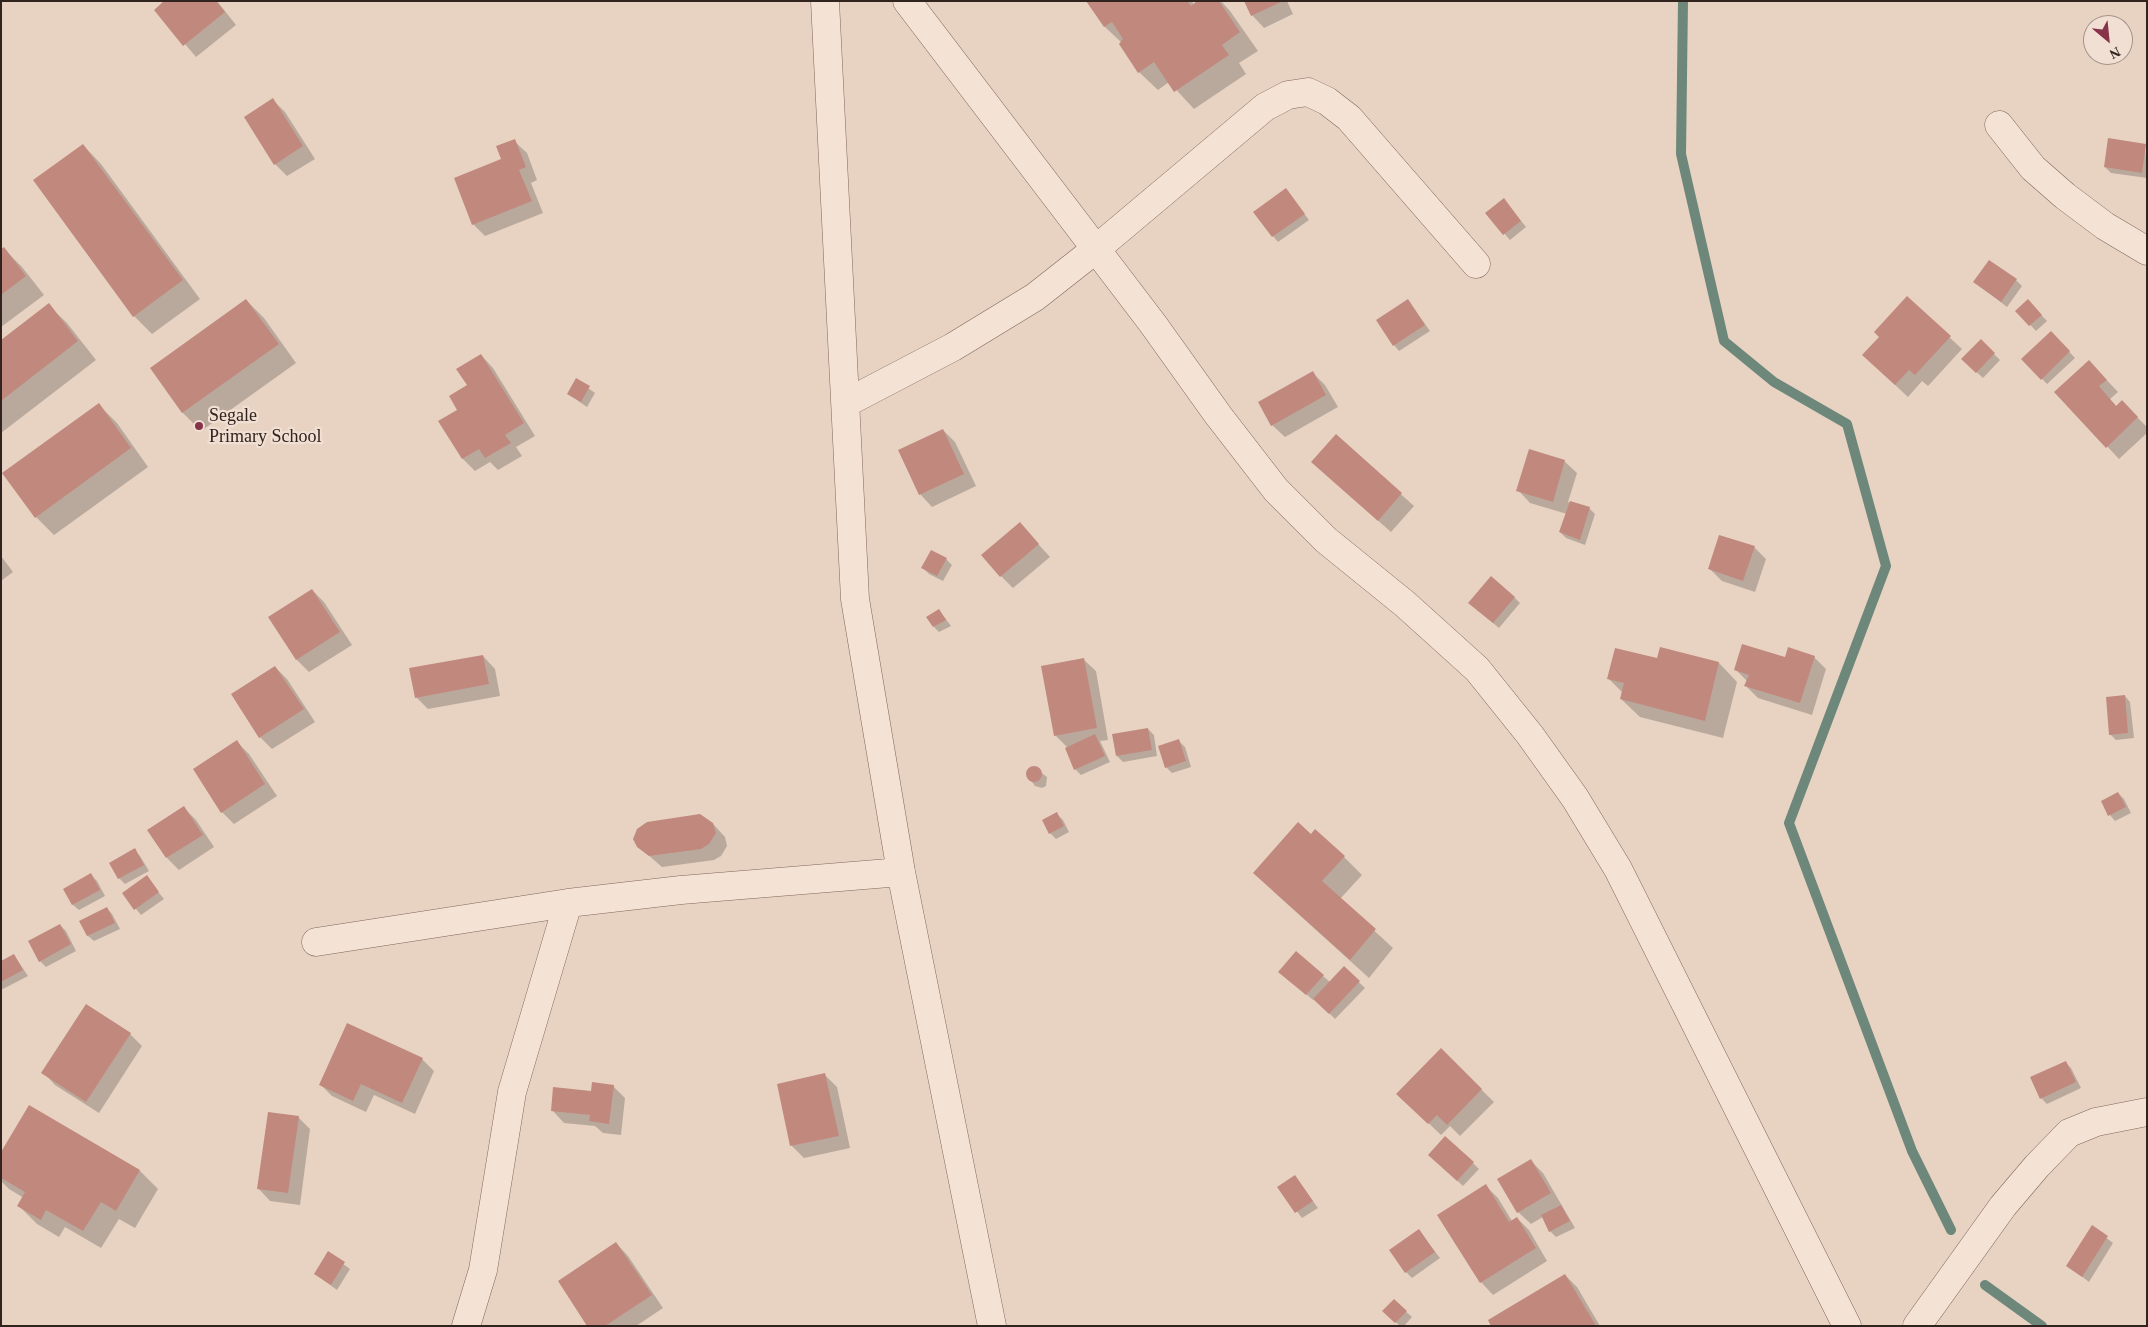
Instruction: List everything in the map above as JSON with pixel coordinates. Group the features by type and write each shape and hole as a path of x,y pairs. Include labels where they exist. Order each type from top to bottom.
{"street":[{"path":"825,1 856,599 901,872 992,1326"},
{"path":"907,1 1153,324 1218,415 1276,490 1326,540 1405,604 1477,669 1530,735 1569,790 1618,869 1847,1326"},
{"path":"846,403 953,347 994,324 1035,297 1096,249 1265,107 1288,95 1308,92 1327,101 1348,118 1476,264"},
{"path":"1999,125 2033,168 2064,196 2105,226 2147,251"},
{"path":"316,942 568,903 681,890 901,872"},
{"path":"466,1326 483,1270 512,1092 568,903"},
{"path":"1917,1326 2003,1206 2037,1166 2069,1134 2096,1122 2147,1112"}],"building":[{"path":"164,1 216,1 225,12 183,46 154,10"},
{"path":"1086,1 1187,1 1191,6 1197,1 1219,1 1240,32 1222,45 1229,55 1174,92 1154,62 1138,73 1119,44 1123,39 1112,22 1104,27"},
{"path":"1244,1 1283,1 1251,16"},
{"path":"273,98 303,146 274,165 244,117"},
{"path":"2108,138 2146,144 2142,173 2104,167"},
{"path":"515,139 526,167 519,170 532,201 472,225 454,178 501,159 496,146"},
{"path":"83,144 183,280 133,317 33,180"},
{"path":"1286,188 1305,214 1272,237 1253,212"},
{"path":"1504,198 1521,221 1503,235 1485,213"},
{"path":"4,247 26,276 1,295 1,249"},
{"path":"1989,260 2017,279 2001,302 1973,282"},
{"path":"1907,296 1951,336 1915,375 1909,370 1895,385 1862,355 1879,337 1874,332"},
{"path":"246,299 279,344 182,413 150,368"},
{"path":"1408,299 1425,325 1393,346 1376,320"},
{"path":"2028,299 2042,315 2029,326 2015,311"},
{"path":"49,303 78,341 1,401 1,340"},
{"path":"2051,331 2070,351 2041,380 2021,359"},
{"path":"1981,339 1995,353 1976,373 1961,359"},
{"path":"481,354 524,423 505,435 511,443 485,458 479,449 462,459 438,421 457,410 449,396 467,385 456,369"},
{"path":"2089,360 2107,380 2099,386 2116,406 2122,400 2138,417 2106,448 2054,392"},
{"path":"1313,371 1326,395 1271,426 1258,402"},
{"path":"576,378 590,386 581,402 567,394"},
{"path":"99,403 131,448 35,518 2,473"},
{"path":"943,429 964,474 919,495 898,450"},
{"path":"1336,434 1402,493 1378,521 1311,462"},
{"path":"1529,449 1565,460 1553,502 1516,491"},
{"path":"1570,501 1590,507 1580,540 1559,532"},
{"path":"1020,522 1039,544 1000,577 981,555"},
{"path":"1719,535 1755,546 1743,581 1708,569"},
{"path":"931,550 947,558 937,576 921,568"},
{"path":"1491,576 1515,597 1493,623 1468,603"},
{"path":"312,589 340,632 296,660 268,617"},
{"path":"939,609 946,620 933,627 926,617"},
{"path":"1742,644 1785,657 1788,647 1815,656 1800,703 1744,686 1749,675 1734,670"},
{"path":"1660,647 1719,662 1705,721 1620,699 1624,683 1607,679 1615,648 1657,658"},
{"path":"483,655 489,684 415,698 409,668"},
{"path":"1084,658 1097,728 1054,736 1041,666"},
{"path":"275,666 304,709 259,738 231,694"},
{"path":"2125,695 2128,733 2109,735 2106,697"},
{"path":"1148,728 1152,750 1116,756 1112,734"},
{"path":"1095,734 1105,756 1074,770 1065,748"},
{"path":"1179,739 1186,761 1165,768 1158,746"},
{"path":"237,740 265,784 221,813 193,769"},
{"path":"1031,766 1037,766 1042,771 1040,780 1031,782 1026,777 1026,771"},
{"path":"2118,792 2126,807 2108,816 2101,801"},
{"path":"184,806 203,835 166,858 147,830"},
{"path":"1057,812 1064,826 1049,834 1042,820"},
{"path":"700,814 713,823 716,833 709,844 701,849 649,856 637,847 633,839 637,829 647,822"},
{"path":"1298,822 1311,834 1315,829 1345,856 1322,881 1376,929 1350,960 1253,873"},
{"path":"135,848 144,865 118,879 109,863"},
{"path":"91,873 100,890 72,905 63,889"},
{"path":"147,875 159,892 134,910 122,893"},
{"path":"107,907 115,923 87,936 79,921"},
{"path":"60,924 71,944 39,962 28,941"},
{"path":"1296,951 1324,975 1306,995 1278,972"},
{"path":"14,954 23,970 1,982 1,961"},
{"path":"1344,966 1360,981 1329,1014 1313,999"},
{"path":"86,1004 131,1033 86,1102 41,1073"},
{"path":"347,1023 423,1058 402,1103 361,1084 353,1101 319,1085"},
{"path":"1441,1048 1482,1089 1447,1125 1437,1115 1428,1124 1396,1094"},
{"path":"2066,1061 2076,1082 2040,1099 2030,1077"},
{"path":"825,1073 839,1136 790,1146 777,1084"},
{"path":"592,1082 614,1085 609,1124 589,1121 590,1115 551,1111 553,1087 591,1091"},
{"path":"29,1105 140,1170 116,1211 101,1202 83,1231 46,1210 41,1220 17,1206 25,1192 1,1178 1,1152"},
{"path":"268,1112 299,1116 288,1193 257,1189"},
{"path":"1445,1136 1474,1162 1457,1181 1428,1155"},
{"path":"1531,1159 1551,1193 1517,1213 1497,1179"},
{"path":"1295,1175 1313,1201 1295,1213 1277,1187"},
{"path":"1486,1184 1509,1222 1517,1217 1536,1248 1480,1283 1437,1215"},
{"path":"1561,1205 1570,1221 1549,1232 1541,1215"},
{"path":"2092,1225 2108,1236 2082,1277 2066,1266"},
{"path":"1419,1229 1435,1252 1405,1273 1389,1250"},
{"path":"616,1242 652,1295 605,1326 587,1326 558,1281"},
{"path":"328,1251 345,1262 331,1285 314,1274"},
{"path":"1565,1274 1595,1324 1592,1326 1491,1326 1488,1320"},
{"path":"1394,1299 1407,1311 1395,1323 1382,1311"}],"waterway":[{"path":"1683,1 1681,154 1724,341 1774,382 1847,424 1886,566 1789,823 1912,1151 1951,1230"},
{"path":"1985,1285 2042,1326"}],"place":[{"name":"Segale Primary School","path":"199,426"}]}
